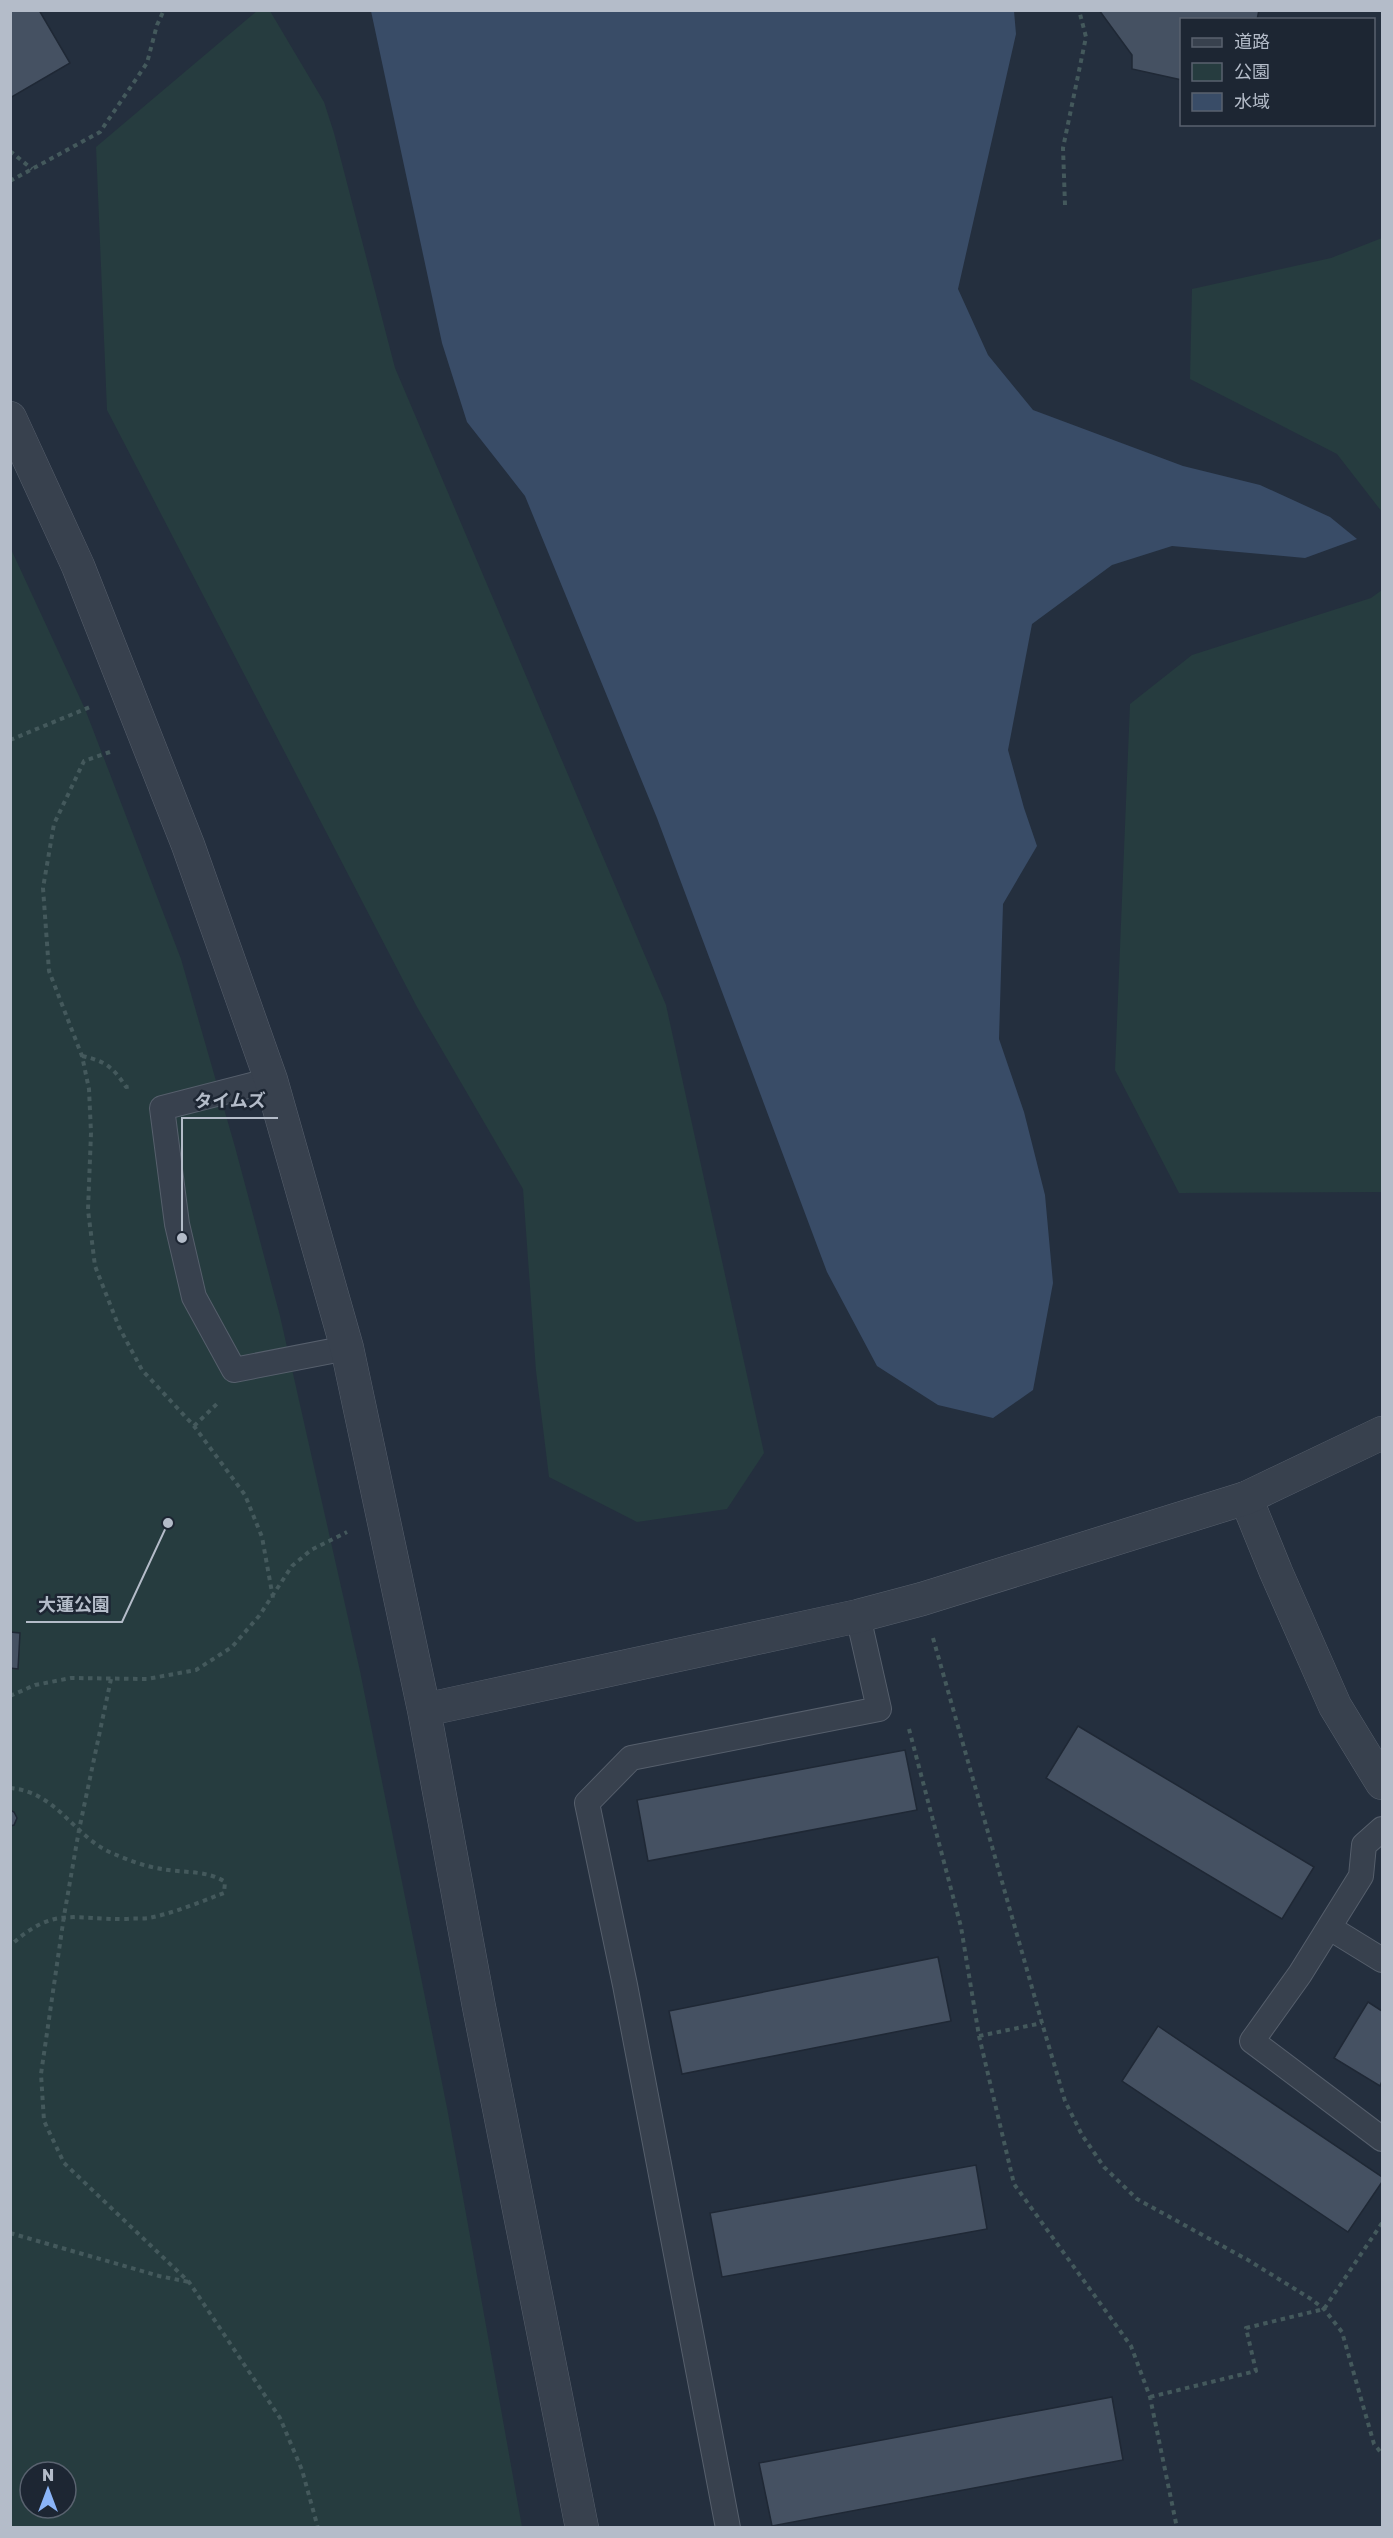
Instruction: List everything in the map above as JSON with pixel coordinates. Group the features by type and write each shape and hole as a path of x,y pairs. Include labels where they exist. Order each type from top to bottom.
{"street":[{"path":"10,418 78,566 188,845 271,1080 347,1348 424,1710 479,2007 582,2528"},
{"path":"424,1710 858,1616 922,1599 1246,1498 1380,1439"},
{"path":"1246,1498 1335,1706 1383,1783"}],"lane":[{"path":"271,1080 162,1108 177,1224 194,1297 234,1370 347,1348"},
{"path":"728,2528 627,1996 587,1803 631,1758 879,1708 858,1616"},
{"path":"1383,1829 1364,1845 1361,1876 1330,1928 1252,2041 1383,2139"},
{"path":"1330,1928 1383,1960"}],"path":[{"path":"10,182 100,132 147,63 157,25 164,10"},
{"path":"1065,205 1063,148 1086,37 1079,10"},
{"path":"10,151 32,169"},
{"path":"10,740 128,694"},
{"path":"111,752 84,762 54,824 43,888 49,971 82,1056 89,1089 91,1133 88,1210 95,1266 119,1327 142,1370 194,1426 245,1495 262,1537 273,1598"},
{"path":"82,1056 100,1060 116,1072 126,1087"},
{"path":"10,1696 35,1685 71,1678 147,1679 196,1670 232,1647 273,1598 292,1566 311,1550 346,1532 383,1525"},
{"path":"932,1634 1065,2101 1082,2135 1104,2167 1137,2199 1248,2260 1324,2309 1342,2332 1374,2444 1383,2454"},
{"path":"111,1679 79,1830 64,1916 41,2074 44,2121 64,2163 189,2282 280,2418 302,2470 318,2528"},
{"path":"879,1708 910,1730 961,1927 979,2036 1014,2184 1131,2346 1150,2397 1176,2528"},
{"path":"10,1788 25,1789 52,1803 79,1830 111,1854 161,1869 217,1876 225,1882 224,1893 149,1918 101,1919 64,1916 48,1919 28,1929 10,1946"},
{"path":"979,2036 1042,2024"},
{"path":"1150,2397 1256,2371 1245,2328 1324,2309 1383,2223"},
{"path":"10,2233 159,2276 189,2282"}],"green space":[{"path":"258,10 270,11 324,102 395,368 666,1005 764,1453 727,1509 637,1522 549,1477 536,1371 523,1189 417,1007 107,410 96,147"},
{"path":"1382,238 1382,512 1337,454 1190,379 1192,289 1331,258"},
{"path":"10,547 85,709 181,959 280,1316 360,1671 448,2113 522,2527 11,2527"},
{"path":"1382,590 1382,1192 1179,1193 1115,1070 1130,704 1192,655 1371,598"}],"water":[{"path":"371,11 1014,11 1016,34 958,289 988,355 1033,410 1183,466 1260,485 1330,517 1357,539 1305,558 1172,546 1112,565 1032,624 1008,750 1037,846 1003,904 999,1039 1024,1112 1045,1195 1053,1283 1033,1390 993,1418 938,1405 877,1366 827,1272 657,818 525,496 467,422 442,343"}],"building":[{"path":"10,10 39,10 70,63 10,98"},
{"path":"1099,10 1259,10 1257,18 1180,18 1180,80 1132,69 1132,55"},
{"path":"10,1632 20,1633 18,1669 10,1668"},
{"path":"1078,1726 1314,1867 1282,1919 1046,1778"},
{"path":"905,1750 917,1810 648,1861 637,1800"},
{"path":"10,1810 17,1818 14,1825 10,1826"},
{"path":"938,1957 951,2021 682,2074 669,2011"},
{"path":"1368,2002 1382,2011 1382,2081 1380,2086 1334,2058"},
{"path":"1158,2026 1382,2177 1382,2182 1348,2232 1122,2081"},
{"path":"976,2165 987,2229 722,2277 710,2213"},
{"path":"1112,2397 1123,2460 772,2526 759,2463"}],"place":[{"name":"タイムズ","path":"182,1238"},
{"name":"大蓮公園","path":"168,1523"}]}
